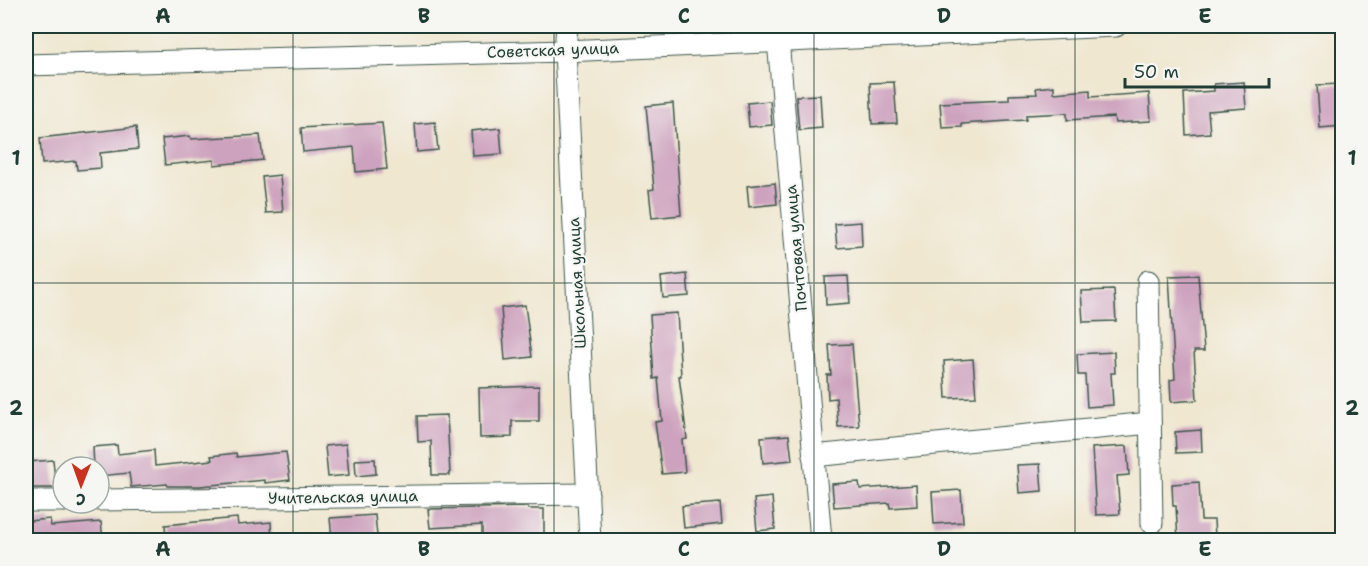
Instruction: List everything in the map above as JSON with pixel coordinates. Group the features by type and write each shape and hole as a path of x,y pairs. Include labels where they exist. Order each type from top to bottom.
{"street":[{"name":"Школьная улица","path":"567,26 566,51 590,540"},
{"name":"Советская улица","path":"26,65 566,51 1116,26"},
{"name":"Почтовая улица","path":"778,40 821,540"},
{"path":"1148,281 1152,523"},
{"path":"813,456 1150,423"},
{"name":"Учительская улица","path":"111,500 588,494"},
{"path":"26,501 51,501"}],"building":[{"path":"894,82 897,123 872,124 870,83"},
{"path":"1244,82 1246,108 1208,111 1210,133 1186,135 1184,93 1214,91 1214,84"},
{"path":"1342,84 1342,126 1320,128 1317,85"},
{"path":"1054,86 1054,93 1090,90 1090,97 1149,93 1151,121 1115,123 1114,117 1067,120 1067,113 1026,115 1026,120 962,124 962,127 942,128 940,103 1009,100 1009,95 1037,94 1036,88"},
{"path":"820,95 822,128 799,130 796,96"},
{"path":"770,101 772,125 749,127 747,103"},
{"path":"673,103 681,215 652,218 649,190 654,189 646,106"},
{"path":"435,122 438,150 417,152 415,124"},
{"path":"382,123 387,169 356,172 354,147 303,152 301,128"},
{"path":"136,127 138,149 100,153 101,168 77,170 76,161 42,164 40,138"},
{"path":"500,128 502,154 473,156 471,131"},
{"path":"260,135 263,160 214,165 214,160 165,165 162,139 190,136 191,139"},
{"path":"280,175 283,212 266,213 262,177"},
{"path":"775,183 777,204 749,207 747,186"},
{"path":"861,222 862,246 837,248 835,224"},
{"path":"687,274 689,296 663,298 661,277"},
{"path":"1198,275 1204,351 1194,351 1197,400 1171,402 1170,380 1175,379 1169,276"},
{"path":"848,276 850,303 826,305 825,277"},
{"path":"1114,290 1116,321 1083,322 1081,291"},
{"path":"525,305 532,357 505,360 501,308"},
{"path":"677,313 681,376 679,376 687,439 682,440 685,472 662,474 655,422 662,421 658,378 654,379 650,315"},
{"path":"852,344 859,426 838,427 836,398 828,399 827,375 831,375 829,345"},
{"path":"1114,352 1115,373 1111,373 1113,405 1087,407 1085,375 1078,375 1077,354"},
{"path":"973,359 976,397 946,398 944,361"},
{"path":"539,386 539,421 512,421 512,437 480,438 479,388"},
{"path":"447,415 450,475 432,475 431,441 418,442 417,416"},
{"path":"1201,430 1202,452 1176,453 1175,432"},
{"path":"789,435 792,460 763,463 761,437"},
{"path":"346,444 349,475 328,477 325,446"},
{"path":"117,445 118,454 154,450 155,466 212,460 211,456 236,453 237,457 286,452 290,480 200,486 168,486 167,484 131,487 129,473 111,475 111,455 93,455 93,447"},
{"path":"1127,446 1129,475 1117,476 1120,514 1096,515 1092,448"},
{"path":"375,459 376,474 356,476 355,460"},
{"path":"51,460 51,488 31,488 28,462"},
{"path":"1040,464 1042,491 1019,493 1017,465"},
{"path":"859,482 860,489 916,485 917,506 890,508 889,503 834,507 832,484"},
{"path":"1199,482 1201,520 1214,520 1215,537 1178,540 1172,484"},
{"path":"961,490 963,522 934,524 932,492"},
{"path":"772,497 775,529 757,531 754,499"},
{"path":"720,503 722,524 684,528 682,506"},
{"path":"528,507 528,509 544,509 544,538 482,540 482,525 430,528 428,509"},
{"path":"375,515 377,536 332,539 330,518"},
{"path":"237,518 238,525 271,522 272,540 166,540 165,525"},
{"path":"50,519 51,526 101,522 103,540 26,540 28,521"}]}
